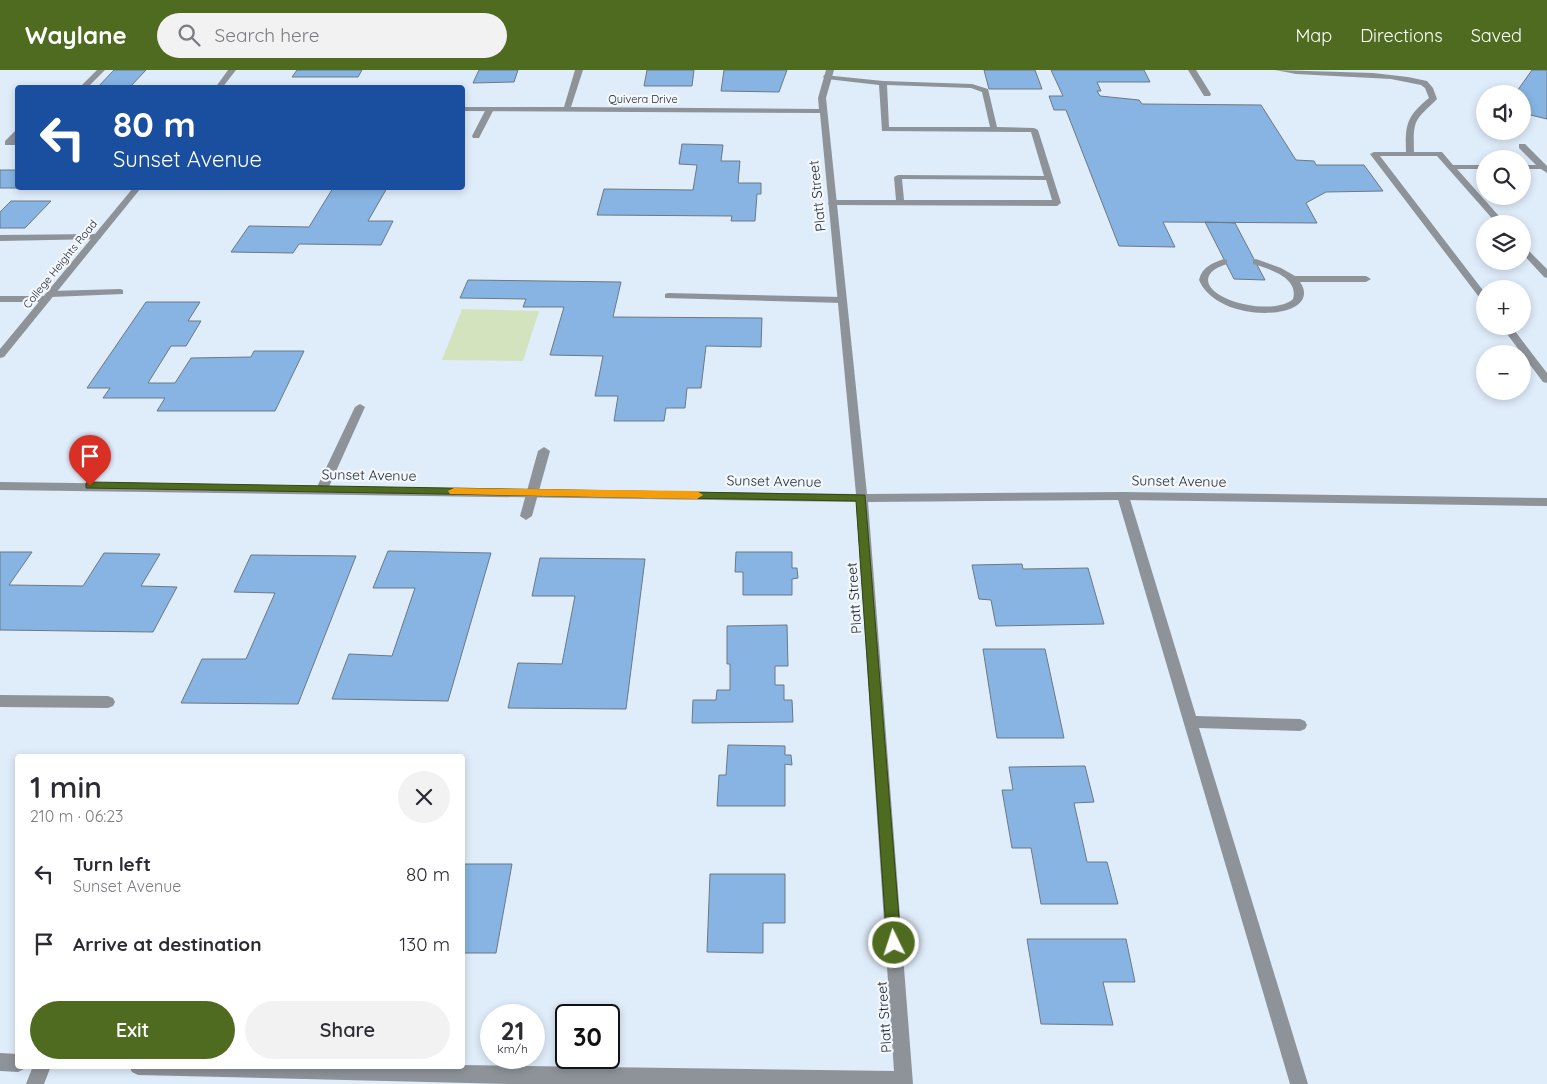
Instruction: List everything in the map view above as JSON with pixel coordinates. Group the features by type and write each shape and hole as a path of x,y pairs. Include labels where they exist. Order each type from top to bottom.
{"street":[{"path":"85,85 101,70"},
{"path":"220,85 232,70"},
{"path":"567,110 579,70"},
{"path":"1192,70 1207,94"},
{"path":"1279,70 1391,72 1425,83 1430,88 1433,99 1414,113 1409,126 1410,154"},
{"path":"829,74 883,83 972,86 985,92 994,130"},
{"name":"Platt Street","path":"829,74 822,98 861,498 904,1082"},
{"path":"832,203 1057,203 1034,130 885,129 883,83"},
{"name":"Quivera Drive","path":"465,109 824,111"},
{"path":"476,136 490,109"},
{"path":"15,136 8,143 15,143"},
{"path":"1522,146 1545,169"},
{"path":"1476,287 1374,154 1439,154 1494,215"},
{"path":"1451,167 1476,167"},
{"path":"1531,168 1545,169"},
{"path":"900,203 898,178 1050,178"},
{"name":"College Heights Road","path":"0,355 135,190"},
{"path":"0,238 97,237"},
{"path":"1531,258 1547,275"},
{"path":"1224,262 1213,265 1206,271 1203,278 1206,286 1219,298 1240,307 1271,310 1285,308 1295,303 1299,296 1299,287 1293,279 1270,266 1256,262"},
{"path":"1293,279 1366,279"},
{"path":"0,299 120,292"},
{"path":"668,296 842,300"},
{"path":"1513,335 1547,380"},
{"path":"322,489 360,407"},
{"path":"526,516 544,451"},
{"name":"Sunset Avenue","path":"0,486 861,498 1123,496 1547,502"},
{"path":"1123,496 1299,1084"},
{"path":"0,701 108,702"},
{"path":"1190,722 1300,725"},
{"path":"0,1062 15,1063"},
{"path":"35,1084 41,1069"},
{"path":"263,1069 904,1082"}],"green space":[{"path":"462,309 539,311 523,361 442,360"}],"building":[{"path":"114,70 146,70 132,85 100,85"},
{"path":"297,70 362,70 358,77 292,77"},
{"path":"479,70 518,70 514,82 473,83"},
{"path":"647,70 694,70 692,86 644,86"},
{"path":"724,70 787,70 779,92 721,91"},
{"path":"984,70 1035,70 1042,89 989,89"},
{"path":"1051,70 1144,70 1150,82 1097,82 1101,91 1097,91 1100,96 1139,100 1142,104 1261,105 1296,160 1314,161 1316,165 1364,165 1383,191 1326,192 1306,203 1317,223 1163,222 1175,247 1119,246 1066,110 1054,110 1049,96 1063,96"},
{"path":"1532,70 1547,70 1547,119 1531,115 1531,85 1521,85"},
{"path":"682,144 723,145 721,161 740,161 738,183 761,183 761,194 757,194 755,221 731,221 732,216 597,215 604,189 693,190 697,165 679,164"},
{"path":"0,170 15,170 15,188 0,188"},
{"path":"332,190 386,190 368,221 393,221 381,245 299,244 293,253 231,252 249,226 309,227"},
{"path":"11,201 51,201 25,228 0,228 0,212"},
{"path":"1205,222 1235,223 1265,280 1234,279"},
{"path":"468,280 621,282 613,317 762,318 761,347 706,346 701,388 687,388 685,408 666,408 664,421 614,421 618,396 595,396 603,356 550,355 564,307 523,307 526,299 460,298"},
{"path":"146,302 200,302 188,321 201,321 186,346 171,346 148,383 175,383 191,358 251,357 254,351 304,351 275,411 157,411 165,398 103,398 110,388 87,388"},
{"path":"388,551 491,553 448,701 332,699 349,654 392,656 415,588 373,588"},
{"path":"0,552 32,552 9,585 83,586 104,553 160,554 141,586 177,587 153,632 0,630"},
{"path":"736,552 792,552 792,568 797,568 798,578 792,579 792,595 743,595 743,572 735,572"},
{"path":"251,555 356,556 298,704 181,703 202,659 246,659 275,593 234,592"},
{"path":"540,558 645,559 626,709 508,708 518,663 562,664 575,596 532,596"},
{"path":"1022,564 1023,569 1088,568 1104,624 996,626 991,600 979,599 972,565"},
{"path":"787,625 788,666 775,666 775,685 784,685 784,700 792,700 793,722 692,723 693,700 716,700 717,690 730,690 730,664 727,664 727,626"},
{"path":"983,649 1045,649 1064,738 997,738"},
{"path":"728,745 785,746 785,755 791,755 792,765 785,764 785,806 717,806 719,775 726,775"},
{"path":"1085,766 1094,802 1074,803 1087,862 1107,862 1118,904 1041,904 1031,848 1012,848 1002,790 1013,790 1009,767"},
{"path":"465,864 512,864 496,953 465,953"},
{"path":"710,874 785,874 785,923 763,923 763,953 707,952"},
{"path":"1027,939 1126,939 1135,982 1103,982 1113,1025 1041,1024"}],"slow traffic":[{"path":"454,491 697,495"}],"route":[{"path":"90,486 861,498 894,943"}]}
